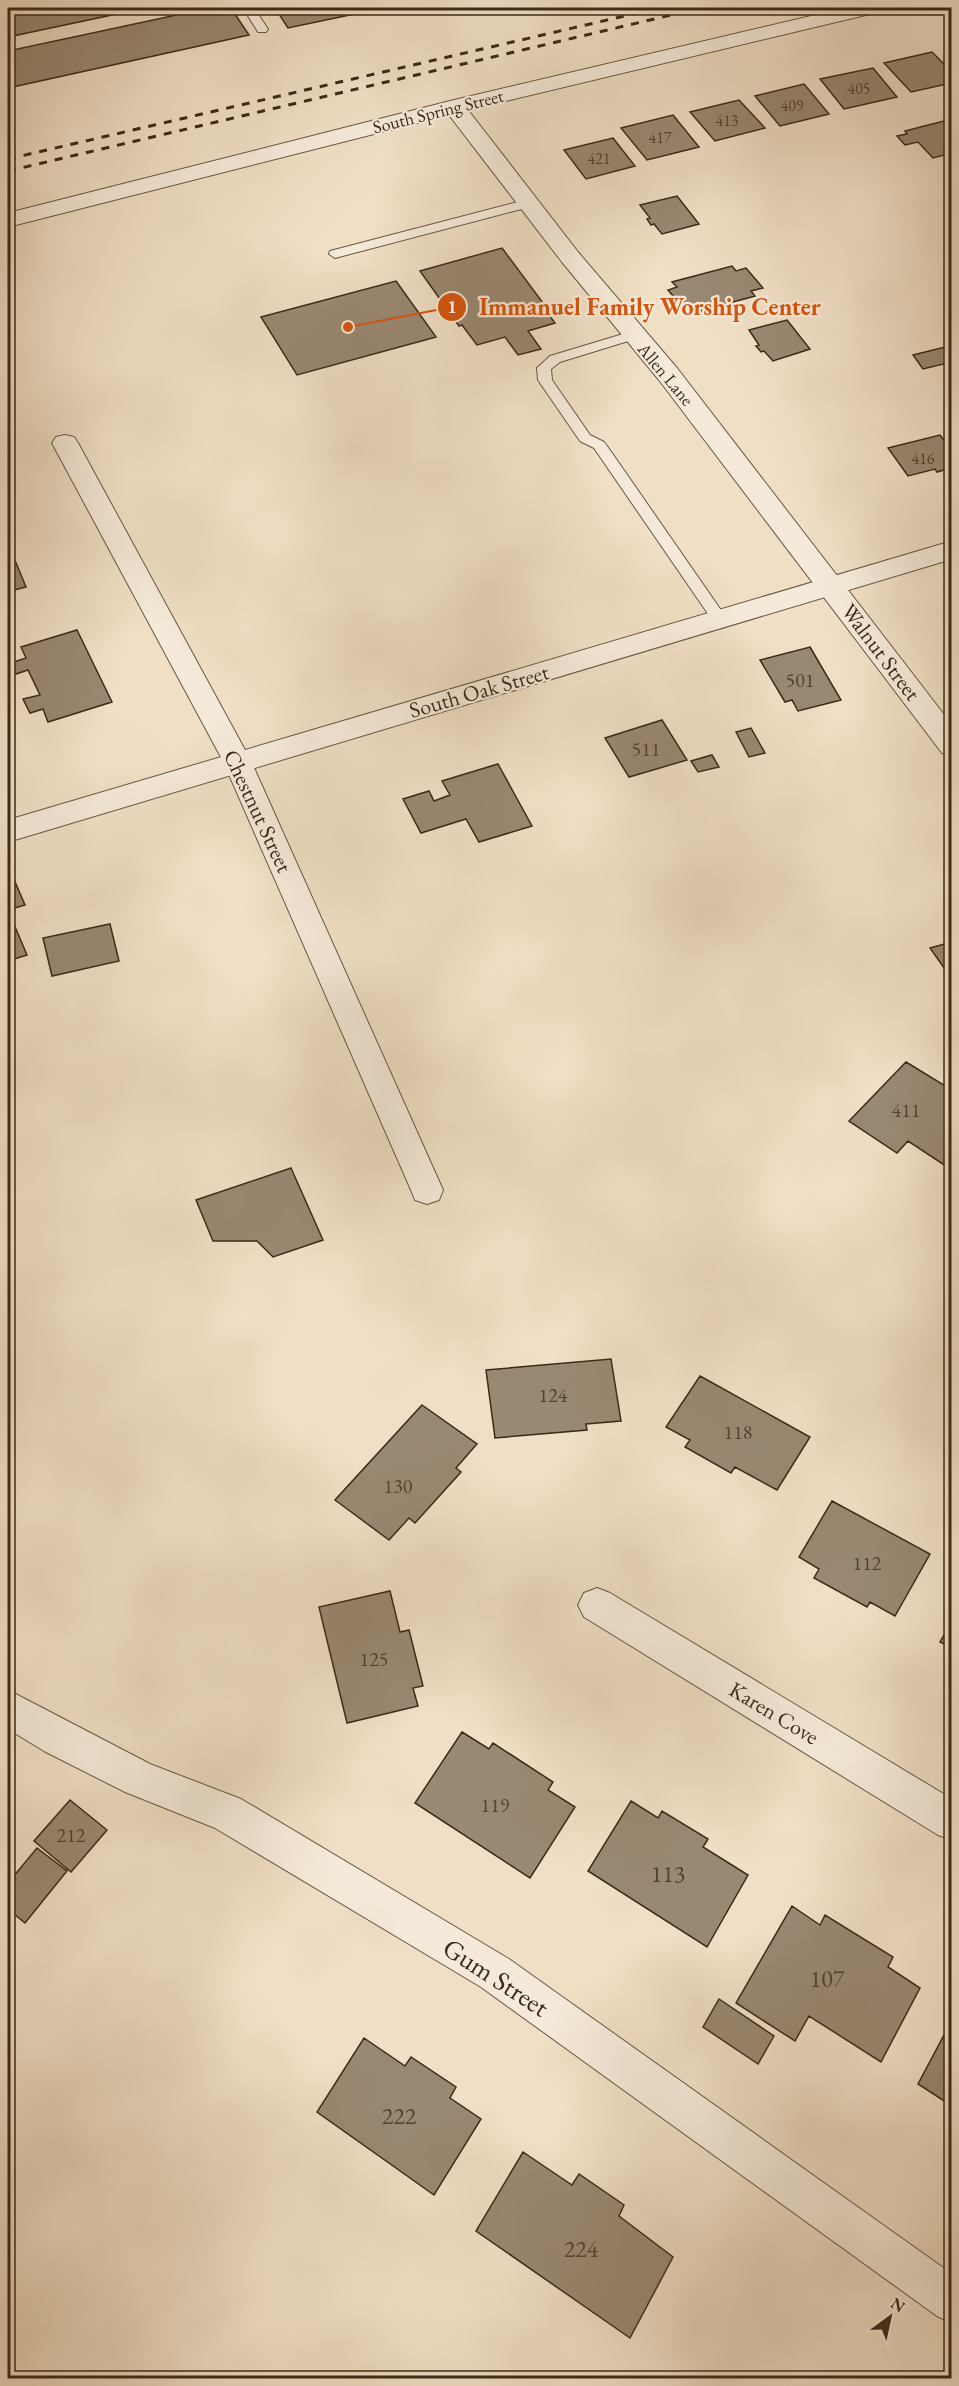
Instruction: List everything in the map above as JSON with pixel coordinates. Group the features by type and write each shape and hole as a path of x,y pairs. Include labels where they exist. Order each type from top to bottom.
{"street":[{"name":"South Spring Street","path":"8,220 454,107 870,8"},
{"name":"Allen Lane","path":"454,107 633,335 668,374 831,586"},
{"name":"Chestnut Street","path":"65,443 237,761 427,1190"},
{"name":"South Oak Street","path":"8,831 951,550"},
{"name":"Walnut Street","path":"831,586 951,746"},
{"name":"Karen Cove","path":"597,1605 951,1821"},
{"name":"Gum Street","path":"8,1708 57,1738 139,1779 227,1813 495,1973 951,2301"}],"lane":[{"path":"249,8 262,29"},
{"path":"335,254 529,203"},
{"path":"633,335 555,360 544,368 545,380 585,438 599,445 720,620"}],"building":[{"path":"23,8 145,8 8,37 8,11"},
{"path":"209,8 231,8 249,35 8,88 8,51"},
{"path":"275,8 383,8 288,28"},
{"path":"932,52 952,72 952,83 911,92 884,63"},
{"path":"873,68 897,97 844,109 820,79"},
{"path":"804,84 829,114 780,126 755,96"},
{"path":"739,100 765,128 715,141 690,112"},
{"path":"673,115 699,147 647,160 621,128"},
{"path":"952,119 952,153 933,158 918,142 905,145 897,136 907,134 905,131"},
{"path":"613,138 635,166 586,179 564,150"},
{"path":"677,196 699,224 662,234 654,224 651,225 647,219 650,218 640,205"},
{"path":"502,248 555,323 528,331 541,349 518,355 505,337 477,345 462,325 459,326 420,271"},
{"path":"732,266 736,271 746,268 763,288 751,291 755,296 697,312 694,308 685,310 668,290 677,287 672,282"},
{"path":"396,281 436,337 297,375 261,317"},
{"path":"787,320 810,349 773,361 756,346 759,345 749,330"},
{"path":"945,347 952,356 952,362 923,369 913,355"},
{"path":"940,435 952,451 952,464 945,466 947,469 937,472 935,469 908,476 888,448"},
{"path":"12,553 26,587 10,591 14,600 8,601 8,554"},
{"path":"77,630 112,702 48,722 43,709 30,713 23,699 40,695 28,670 16,674 11,663 26,658 21,647"},
{"path":"810,647 841,700 798,711 792,700 785,702 760,660"},
{"path":"662,720 687,760 629,777 605,738"},
{"path":"751,728 765,753 749,757 736,732"},
{"path":"712,755 719,767 698,772 691,761"},
{"path":"498,764 532,826 479,842 466,819 421,833 403,799 429,791 434,801 450,795 442,781"},
{"path":"13,877 25,905 8,910 8,879"},
{"path":"8,910 27,955 8,961"},
{"path":"110,924 119,961 52,976 43,938"},
{"path":"952,942 952,966 944,968 930,948"},
{"path":"906,1062 952,1090 950,1097 952,1099 952,1170 908,1141 897,1153 849,1121"},
{"path":"291,1168 323,1240 273,1257 257,1241 213,1241 196,1200"},
{"path":"611,1359 621,1421 586,1424 587,1430 495,1438 486,1370"},
{"path":"700,1376 810,1437 777,1490 735,1467 731,1473 685,1447 690,1440 666,1427"},
{"path":"422,1405 477,1444 456,1468 461,1472 415,1523 409,1518 389,1540 335,1500"},
{"path":"832,1501 930,1554 895,1616 870,1602 867,1607 814,1578 819,1569 799,1557"},
{"path":"390,1591 400,1632 409,1630 423,1686 413,1688 418,1706 347,1723 319,1607"},
{"path":"952,1621 952,1648 940,1642"},
{"path":"462,1732 489,1749 493,1743 553,1782 548,1790 575,1807 530,1878 415,1803"},
{"path":"70,1800 107,1830 71,1872 34,1841"},
{"path":"631,1801 658,1818 662,1811 708,1839 703,1847 748,1875 707,1947 588,1871"},
{"path":"37,1848 67,1871 25,1923 8,1909 8,1883"},
{"path":"792,1906 820,1925 825,1915 893,1957 888,1967 920,1988 881,2062 809,2016 795,2041 736,2003"},
{"path":"719,1999 774,2036 758,2064 703,2027"},
{"path":"952,2020 952,2106 918,2084"},
{"path":"364,2038 405,2066 411,2057 456,2087 450,2098 481,2119 434,2195 317,2112"},
{"path":"523,2152 572,2185 579,2174 624,2205 619,2216 673,2257 630,2338 476,2231"}],"railway":[{"path":"8,159 659,8"},
{"path":"8,171 701,8"}],"place":[{"name":"Immanuel Family Worship Center","path":"348,327"}]}
